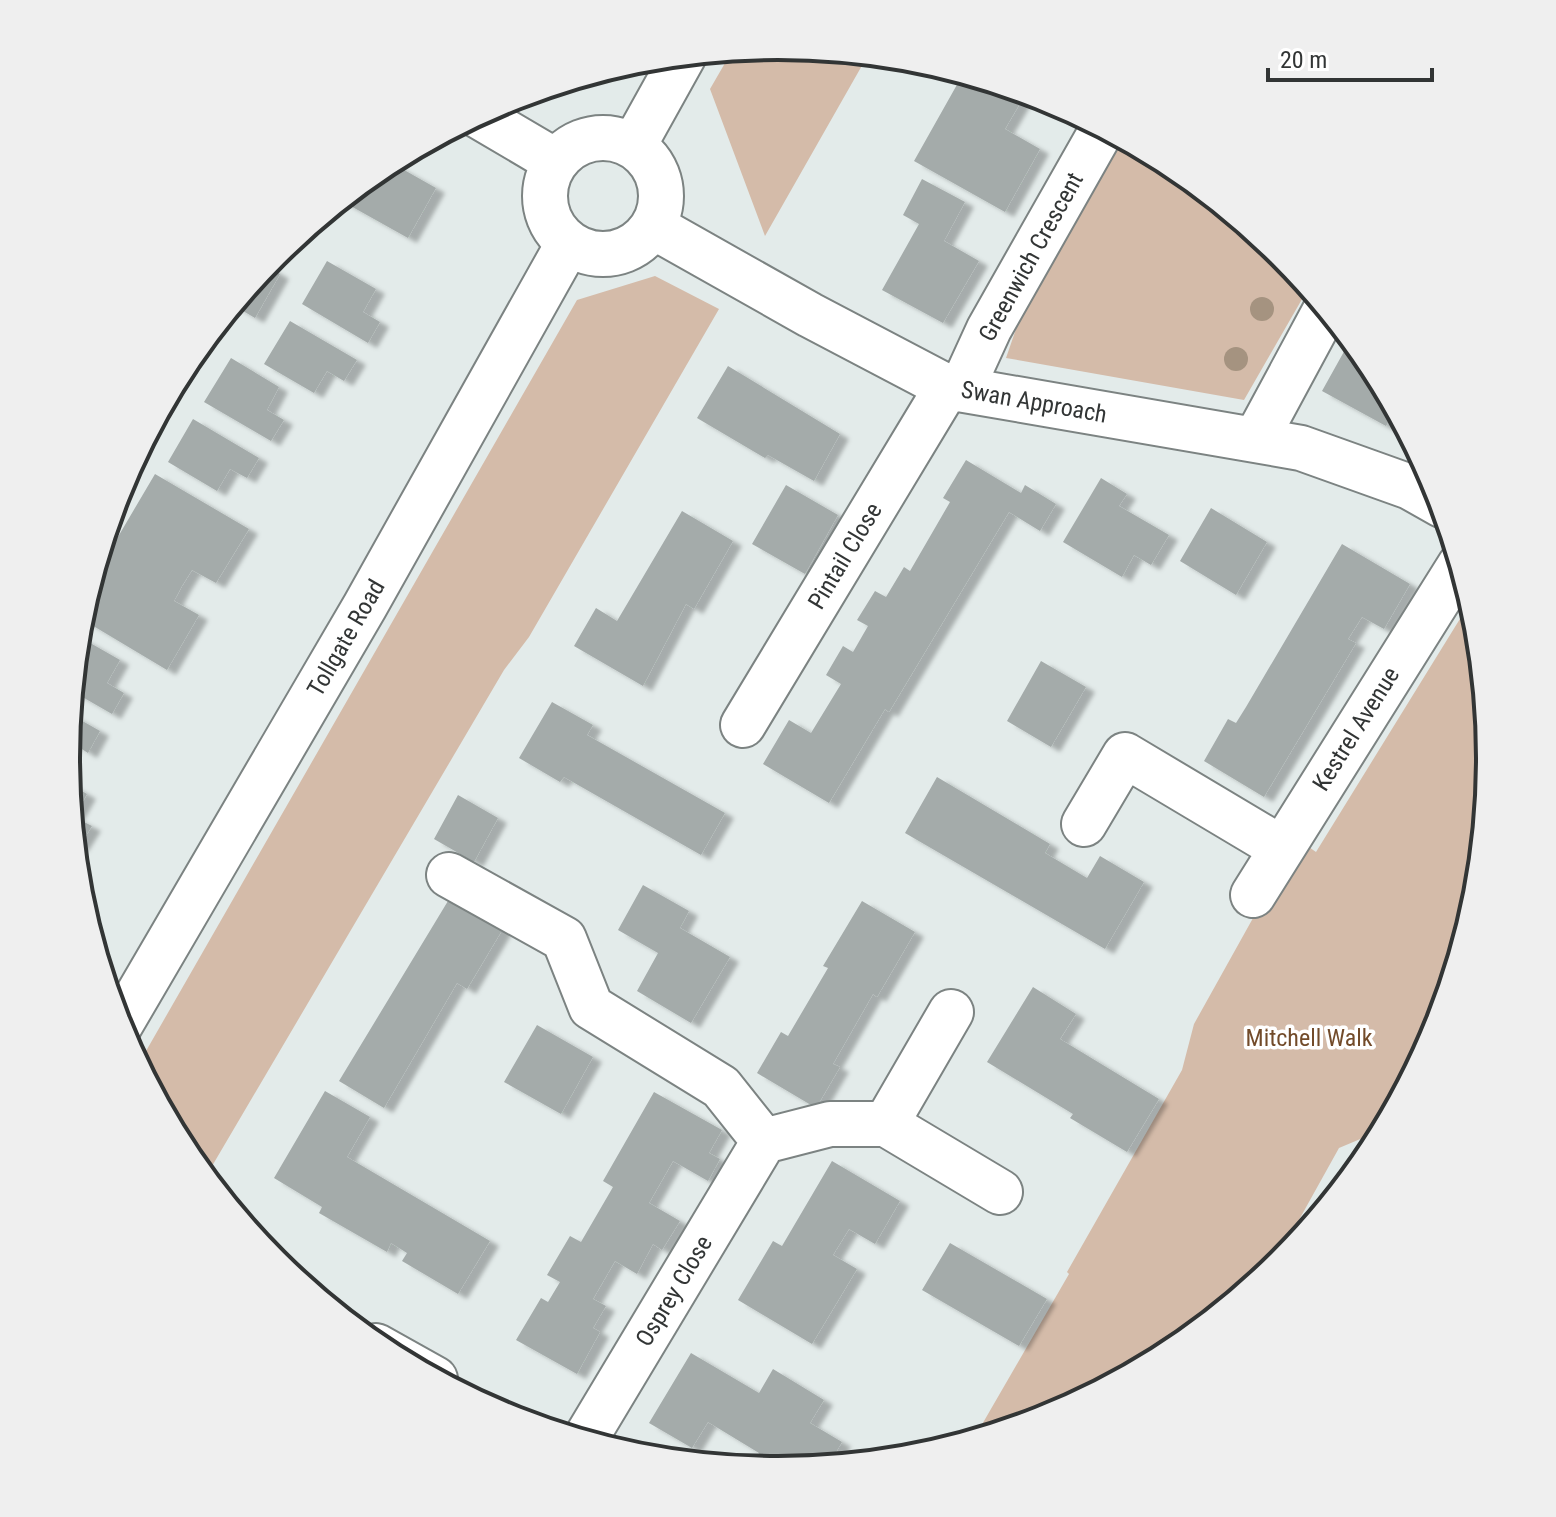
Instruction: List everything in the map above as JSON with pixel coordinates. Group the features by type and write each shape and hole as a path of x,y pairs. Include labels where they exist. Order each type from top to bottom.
{"street":[{"path":"634,145 677,68"},
{"path":"490,123 555,161"},
{"path":"606,137 634,145 655,167 663,197 654,227 631,249 599,256 568,244 549,221 546,205 544,190 555,161 577,142 606,137"},
{"name":"Greenwich Crescent","path":"954,388 1097,138"},
{"name":"Swan Approach","path":"654,227 810,315 954,388 1301,448 1410,487 1425,495"},
{"name":"Tollgate Road","path":"128,1012 365,606 568,244"},
{"path":"1256,439 1321,319"},
{"name":"Pintail Close","path":"743,725 954,388"},
{"name":"Kestrel Avenue","path":"1253,895 1453,577"},
{"path":"1084,824 1125,755 1281,848"},
{"path":"449,875 564,939 591,1007 721,1087 764,1141 830,1124 886,1124 1000,1192"},
{"path":"886,1124 951,1012"},
{"name":"Osprey Close","path":"590,1431 764,1141"}],"green space":[{"path":"824,61 862,65 765,236 710,89 726,62"},
{"path":"1114,147 1203,204 1239,233 1303,298 1244,400 1006,358 1025,303"},
{"path":"655,276 719,309 529,637 504,670 212,1167 173,1108 145,1052 577,300"},
{"name":"Mitchell Walk","path":"1462,616 1475,713 1475,804 1471,850 1453,939 1439,983 1423,1026 1383,1108 1365,1137 1339,1148 1294,1228 1239,1284 1203,1313 1166,1339 1087,1385 981,1427 1182,1070 1194,1024 1297,839 1316,852"}],"building":[{"path":"958,84 1020,103 1005,129 1040,149 1005,212 914,161"},
{"path":"404,170 436,188 408,238 351,206"},
{"path":"922,179 965,202 944,241 979,261 943,323 882,290 919,224 903,215"},
{"path":"327,261 376,289 363,312 380,322 368,343 302,304"},
{"path":"277,272 280,274 255,318 243,311"},
{"path":"290,321 357,360 344,381 327,371 314,393 264,364"},
{"path":"1345,350 1389,421 1386,426 1322,391"},
{"path":"231,358 279,387 267,410 284,420 271,441 204,402"},
{"path":"728,366 840,434 814,481 768,455 765,458 697,418"},
{"path":"193,419 259,458 247,478 230,469 217,491 168,462"},
{"path":"966,460 1021,493 1025,485 1056,504 1040,531 1009,512 889,712 885,709 829,803 763,764 789,720 811,733 841,684 826,675 843,646 853,652 868,626 857,620 875,591 886,597 904,567 910,571 950,502 943,498"},
{"path":"155,474 249,529 216,583 192,570 182,586 174,601 199,615 167,670 92,625 114,544"},
{"path":"1101,478 1127,494 1119,506 1169,535 1151,565 1134,555 1122,577 1063,542"},
{"path":"786,485 838,515 805,574 752,544"},
{"path":"1211,508 1267,542 1236,595 1180,561"},
{"path":"682,511 733,541 694,609 686,604 643,686 574,646 596,608 617,621"},
{"path":"1342,544 1410,584 1384,629 1362,617 1348,639 1356,643 1264,797 1204,761 1228,719 1236,723"},
{"path":"89,642 120,660 107,683 124,693 112,714 82,697"},
{"path":"1041,661 1086,687 1051,747 1007,721"},
{"path":"552,702 593,725 587,735 725,813 701,855 564,777 560,782 519,758"},
{"path":"81,720 100,731 88,753 80,748"},
{"path":"937,777 1050,844 1045,853 1087,878 1100,856 1144,882 1105,949 905,833"},
{"path":"81,790 87,794 81,805"},
{"path":"458,795 498,818 474,862 434,839"},
{"path":"82,821 92,826 84,839"},
{"path":"643,885 689,911 680,928 730,957 691,1023 637,991 658,953 618,930"},
{"path":"451,896 504,927 467,989 457,983 384,1108 339,1081"},
{"path":"862,901 915,932 877,997 873,994 833,1064 840,1067 816,1108 757,1073 781,1032 788,1036 828,968 823,966"},
{"path":"1033,987 1076,1014 1060,1039 1159,1099 1127,1152 1070,1118 1073,1114 987,1062"},
{"path":"537,1025 593,1057 561,1114 504,1082"},
{"path":"325,1091 370,1117 347,1157 490,1241 458,1294 402,1261 407,1253 391,1243 387,1252 319,1213 322,1207 274,1178"},
{"path":"654,1092 722,1130 709,1153 720,1159 708,1181 673,1161 649,1203 680,1221 662,1250 653,1244 637,1274 615,1261 593,1299 606,1306 593,1328 600,1332 577,1374 516,1340 541,1298 548,1302 560,1282 547,1275 570,1236 581,1242 613,1187 603,1181"},
{"path":"832,1161 900,1201 875,1244 849,1229 833,1255 857,1269 812,1344 738,1300 773,1241 782,1246"},
{"path":"950,1243 1047,1299 1019,1346 922,1290"},
{"path":"691,1353 759,1393 773,1369 824,1400 810,1423 842,1442 836,1455 757,1457 759,1453 708,1422 692,1448 649,1423"}]}
